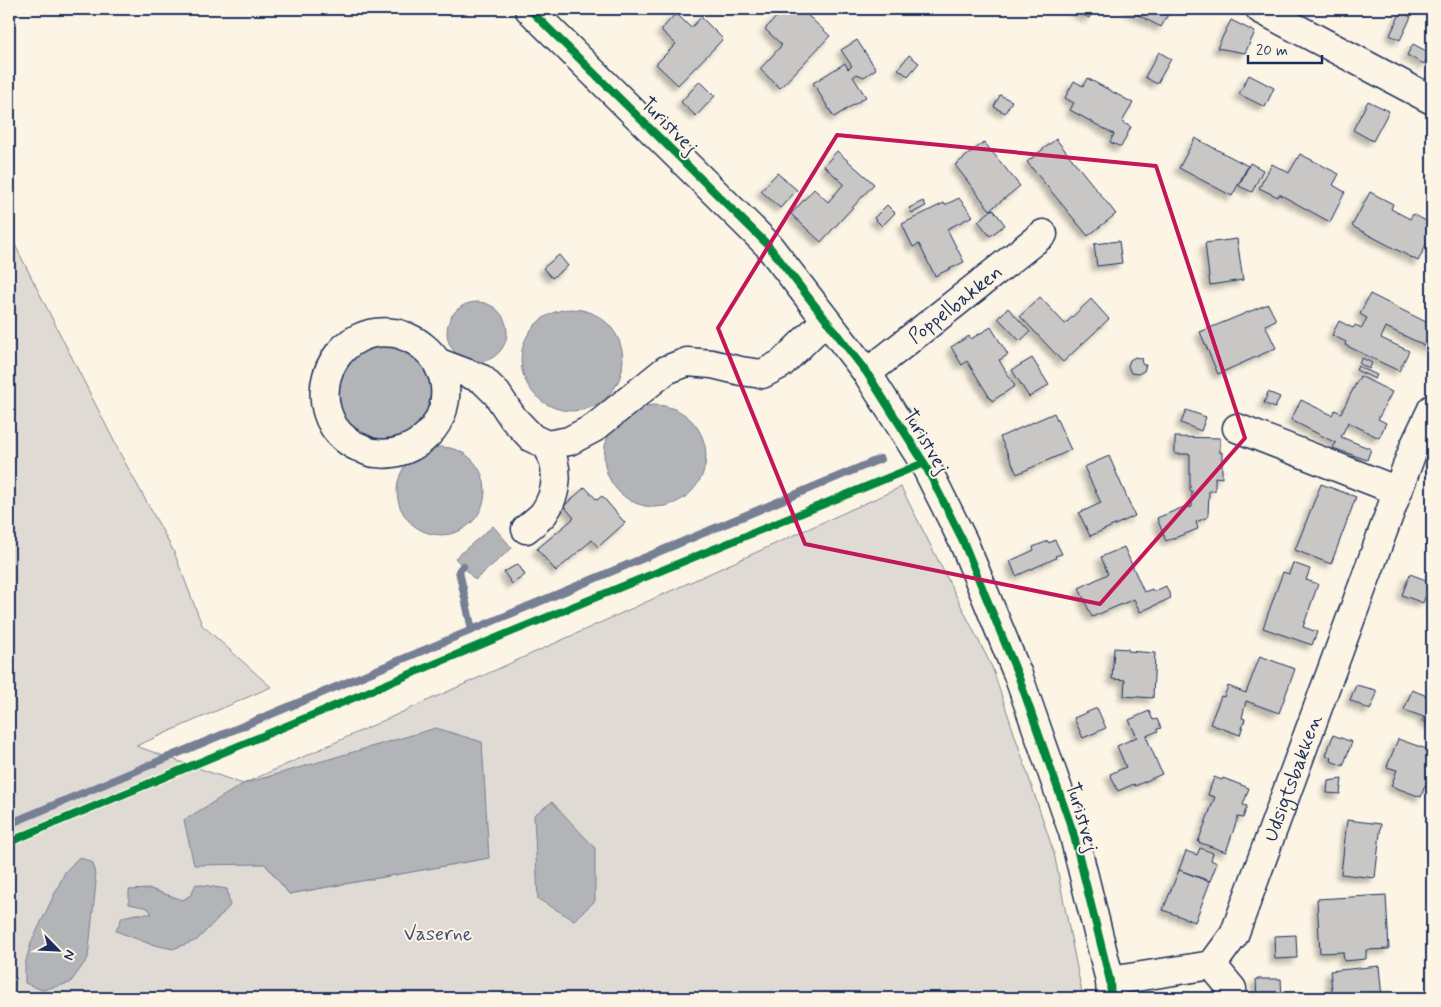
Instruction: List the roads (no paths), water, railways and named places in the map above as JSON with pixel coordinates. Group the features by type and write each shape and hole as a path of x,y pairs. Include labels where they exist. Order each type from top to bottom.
{"street":[{"name":"Turistvej","path":"529,9 768,245 866,374 924,463 963,541 1018,675 1073,832 1111,990"},
{"path":"1260,9 1432,100"},
{"name":"Poppelbakken","path":"866,374 1043,234"},
{"path":"547,445 569,441 594,428 666,370 686,362 712,364 762,374 781,364 825,321"},
{"path":"437,362 444,379 445,403 436,426 420,443 398,453 374,454 352,445 335,429 325,407 324,383 333,361 349,343 371,334 395,333 417,341 437,362 482,379 497,394 513,418 532,438 547,445 554,457 557,473"},
{"name":"Udsigtsbakken","path":"1212,965 1234,935 1414,447 1432,409"},
{"path":"1237,428 1398,491"},
{"path":"526,529 543,513 552,496 557,473 584,433"},
{"path":"1111,990 1212,965 1232,989 1232,998"}],"waterway":[{"path":"9,824 880,459"},
{"path":"463,566 459,571 472,630"}],"park label":[{"name":"Vaserne","path":"438,933"}]}
